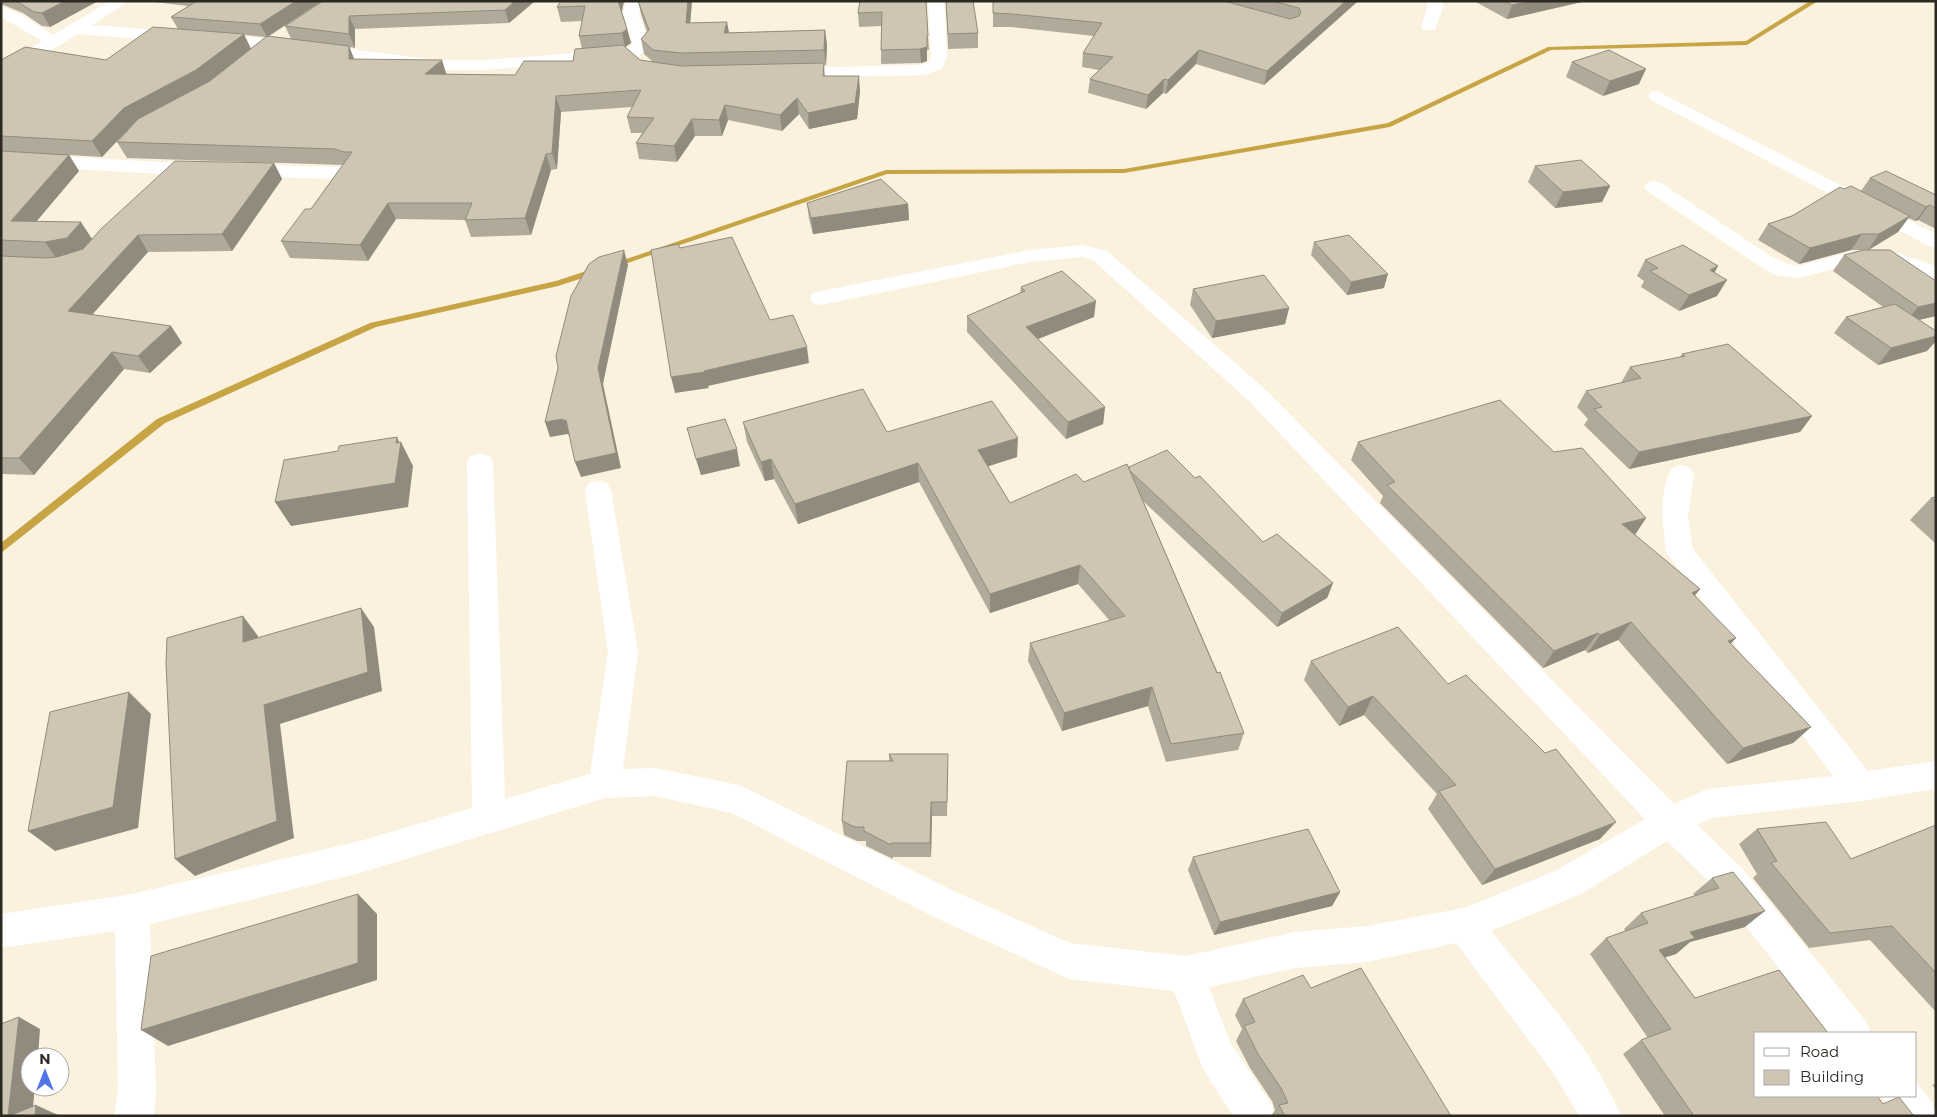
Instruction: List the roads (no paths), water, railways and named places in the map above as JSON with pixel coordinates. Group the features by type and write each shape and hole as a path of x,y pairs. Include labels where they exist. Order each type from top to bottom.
{"street":[{"path":"1,73 121,1"},
{"path":"77,28 270,44 437,65 638,59 642,45 631,14 634,1"},
{"path":"770,73 924,70 936,65 939,56 936,1"},
{"path":"1429,27 1436,5 1433,1"},
{"path":"1,11 16,18 54,42"},
{"path":"248,62 291,30"},
{"path":"1656,96 1936,242"},
{"path":"107,166 120,152"},
{"path":"1,160 179,169 342,172"},
{"path":"158,188 179,169"},
{"path":"1654,187 1764,261 1783,270 1799,272 1851,258 1871,257 1894,258 1936,273"},
{"path":"821,298 1030,256 1082,251 1100,255 1257,395 1670,822 1730,879 1851,1032"},
{"path":"480,462 488,819"},
{"path":"1682,474 1675,517 1680,552 1861,787"},
{"path":"598,490 623,652 605,784"},
{"path":"1,931 132,911 360,857 605,784 655,782 738,800 946,905 1069,961 1186,974 1295,950 1367,944 1464,925 1569,882 1670,822 1707,804 1861,787 1936,775"},
{"path":"132,911 137,1090 134,1116"},
{"path":"1464,925 1568,1060 1601,1116"},
{"path":"1186,974 1216,1056 1256,1116"},
{"path":"1903,1097 1918,1116"}],"waterway":[{"path":"613,265 886,172 1124,171 1390,125 1550,48 1747,43 1815,1"},
{"path":"1,549 161,421 373,325 558,283 598,270"}]}
